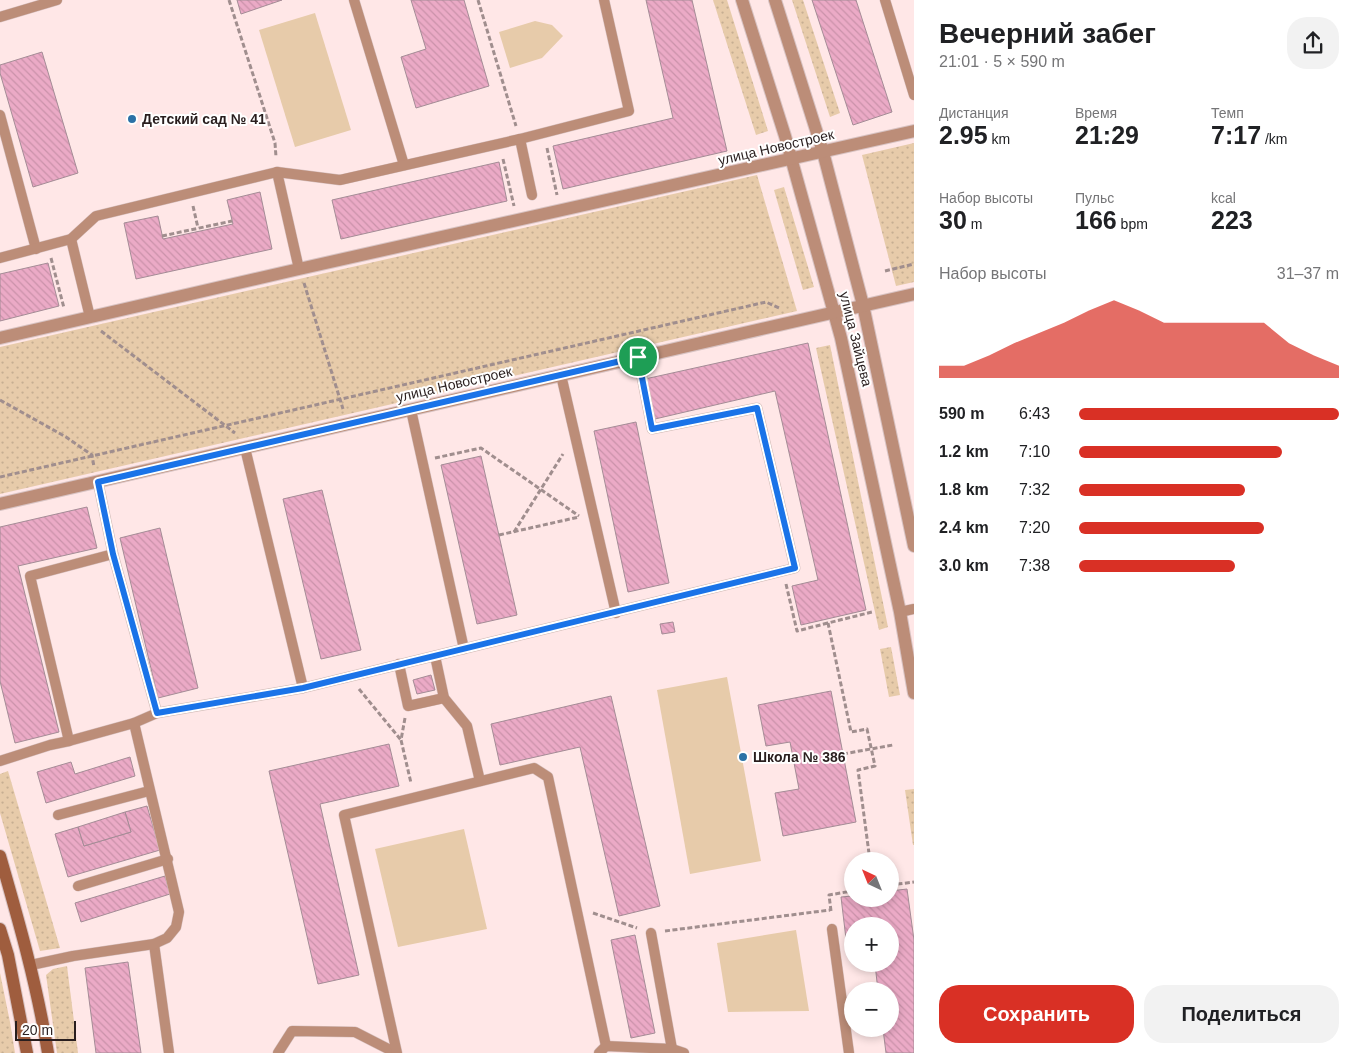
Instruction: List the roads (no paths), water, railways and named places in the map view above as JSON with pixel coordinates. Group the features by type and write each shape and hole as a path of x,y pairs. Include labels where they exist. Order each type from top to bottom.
{"main road":[{"path":"0,856 31,965 48,1053"},
{"path":"0,928 4,955 27,1053"}],"street":[{"name":"улица Зайцева","path":"742,0 791,159 835,312 855,397 900,612 909,630 914,692"},
{"name":"улица Зайцева","path":"775,0 823,152 863,306 914,546"},
{"name":"улица Новостроек","path":"0,338 93,322 299,269 914,131"},
{"name":"улица Новостроек","path":"0,504 96,477 243,443 411,410 914,294"}],"lane":[{"path":"0,17 57,0"},
{"path":"354,0 404,165"},
{"path":"0,258 71,239 96,216 277,172 340,180 520,139 629,111 604,0"},
{"path":"885,0 914,95"},
{"path":"0,115 36,249"},
{"path":"520,139 532,196"},
{"path":"277,172 299,269"},
{"path":"71,239 93,322"},
{"path":"0,761 50,745 134,723 157,713 303,688 795,568 757,408 652,429 638,357"},
{"path":"561,375 616,613"},
{"path":"411,410 464,649"},
{"path":"243,443 303,688"},
{"path":"96,477 113,554 157,713"},
{"path":"69,741 30,576 113,554"},
{"path":"900,612 914,609"},
{"path":"435,656 444,698 467,726 480,782"},
{"path":"399,664 408,706 444,698"},
{"path":"31,965 73,956 154,944 167,938 176,927 179,912 168,859 149,791 134,723"},
{"path":"396,1053 344,815 534,768 548,777 576,907 602,1050 672,1049 684,1053"},
{"path":"58,815 149,791"},
{"path":"78,886 168,859"},
{"path":"832,929 848,1053"},
{"path":"651,933 672,1049"},
{"path":"154,944 169,1053"},
{"path":"278,1053 292,1032 355,1032 396,1053"}],"place":[{"name":"Детский сад № 41","path":"132,119"},
{"name":"Школа № 386","path":"743,757"}]}
